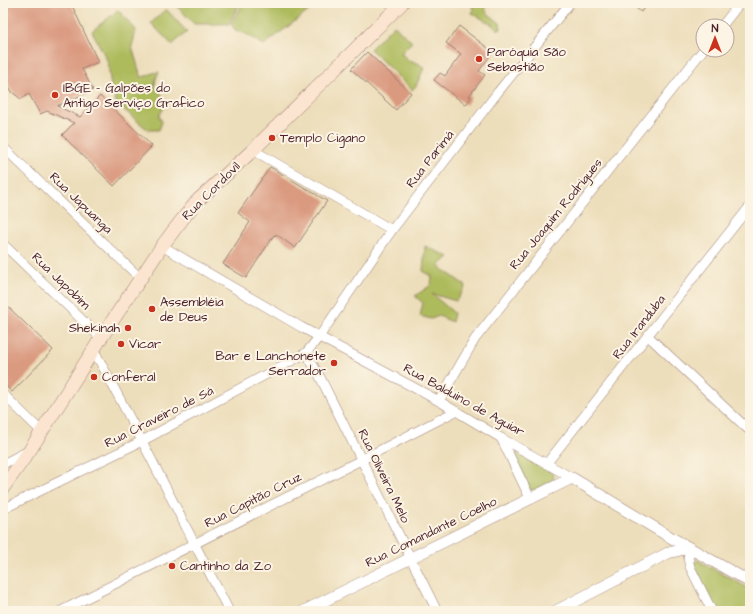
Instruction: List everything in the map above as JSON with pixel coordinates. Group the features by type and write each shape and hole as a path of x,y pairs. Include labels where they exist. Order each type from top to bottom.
{"main road":[{"name":"Rua Cordovil","path":"3,488 30,450 140,278 162,246 197,201 253,150 402,3"}],"street":[{"name":"Rua Parimá","path":"319,337 392,230 498,92 570,3"},
{"path":"728,18 740,3"},
{"name":"Rua Joaquim Rodrigues","path":"439,401 475,339 697,58"},
{"name":"Rua Japuanga","path":"3,147 140,278"},
{"path":"253,150 392,230"},
{"name":"Rua Iranduba","path":"546,463 750,206"},
{"name":"Rua Japobim","path":"3,244 101,338"},
{"name":"Rua Balduino de Aguiar","path":"162,246 319,337 439,401 572,478 690,549 750,582"},
{"path":"648,336 750,431"},
{"name":"Rua Craveiro de Sá","path":"3,509 142,441 306,353 319,337"},
{"path":"94,350 229,611"},
{"name":"Rua Oliveira Melo","path":"306,353 320,377 437,611"},
{"path":"3,394 41,431"},
{"name":"Rua Capitão Cruz","path":"61,611 456,411"},
{"path":"501,438 530,498"},
{"path":"3,464 30,450"},
{"name":"Rua Comandante Coelho","path":"304,611 572,478"},
{"path":"670,537 670,552"},
{"path":"556,611 670,552 690,549 688,561"},
{"path":"670,552 680,553 688,561 712,611"}],"green space":[{"path":"174,3 240,3 229,24 194,24"},
{"path":"243,3 319,3 264,45 246,34 235,30 231,24"},
{"path":"471,3 485,3 486,12 500,23 501,29 497,29 472,13 473,10"},
{"path":"166,9 187,32 172,45 151,23"},
{"path":"118,10 136,30 132,47 141,77 159,72 155,86 165,99 166,104 159,116 162,122 159,130 148,130 116,103 111,88 108,62 92,31"},
{"path":"394,25 412,42 401,53 409,61 418,63 424,68 416,86 412,90 370,49"},
{"path":"425,246 449,257 438,266 466,286 456,301 432,294 454,313 452,322 439,316 431,319 420,316 423,303 415,296 431,285 432,276 423,271"},
{"path":"509,449 550,471 553,474 554,480 531,491"},
{"path":"697,560 750,589 750,611 715,611 693,563"}],"building":[{"name":"IBGE - Galpões do Antigo Serviço Grafico","path":"9,3 71,3 98,62 82,69 93,90 57,106 80,117 100,96 152,146 114,186 62,135 74,123 47,111 40,114 29,94 21,99 12,92 3,73 3,6"},
{"path":"630,3 648,3 641,12"},
{"path":"459,26 493,52 479,71 485,75 469,96 471,97 466,105 434,80 440,73 445,76 461,54 446,43"},
{"path":"367,52 411,93 396,110 351,69"},
{"path":"270,167 327,201 295,248 276,234 275,236 274,235 246,278 223,264 250,222 238,213"},
{"path":"3,302 53,350 12,392 3,383"}],"place":[{"name":"Paróquia São Sebastião","path":"479,59"},
{"name":"IBGE - Galpões do Antigo Serviço Grafico","path":"55,95"},
{"name":"Templo Cigano","path":"272,138"},
{"name":"Assembléia de Deus","path":"152,309"},
{"name":"Shekinah","path":"128,328"},
{"name":"Vicar","path":"121,344"},
{"name":"Bar e Lanchonete Serrador","path":"334,363"},
{"name":"Conferal","path":"94,377"},
{"name":"Cantinho da Zo","path":"172,566"}]}
